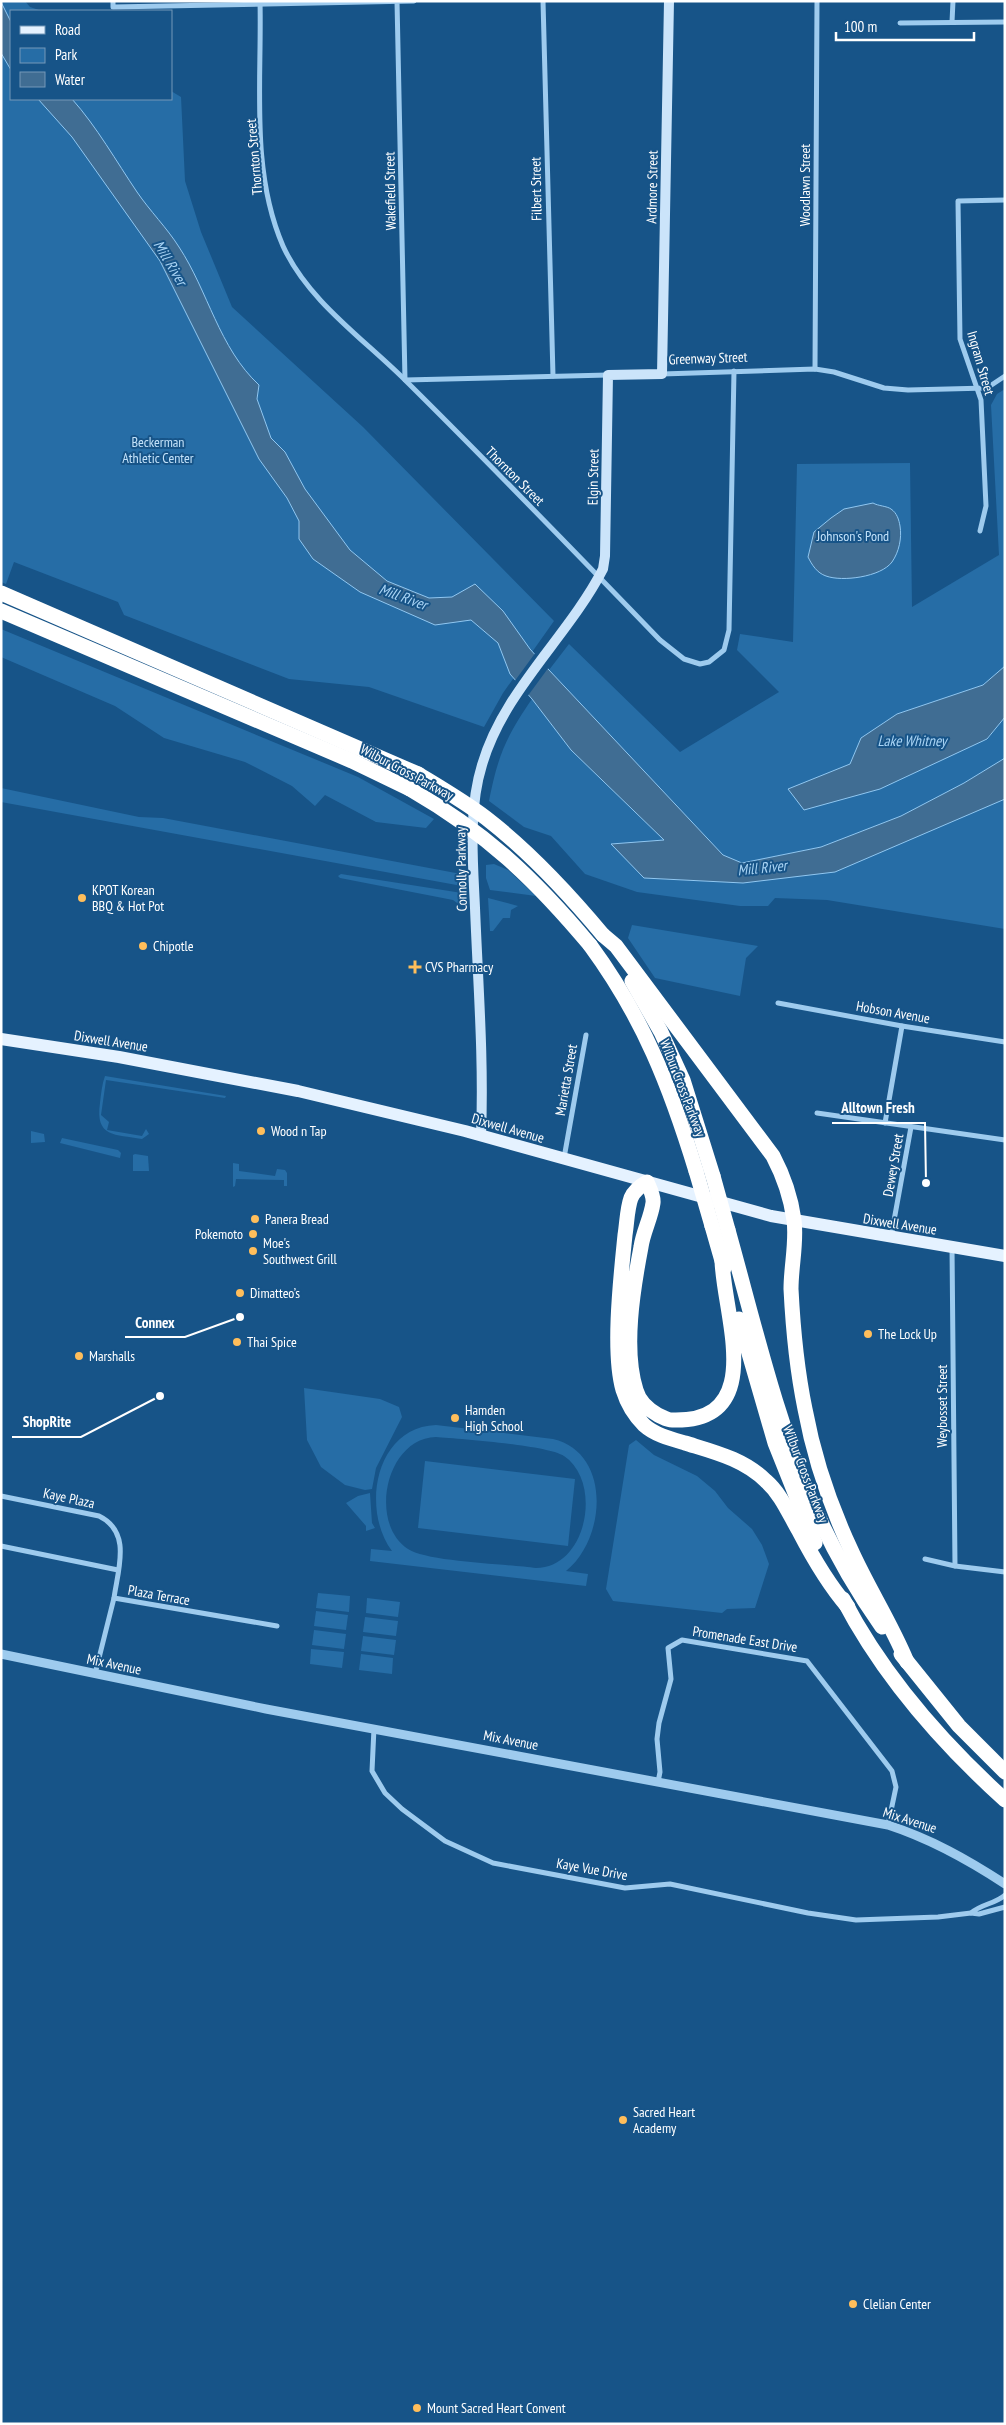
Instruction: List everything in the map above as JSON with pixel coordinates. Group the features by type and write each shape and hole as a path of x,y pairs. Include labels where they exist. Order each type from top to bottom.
{"highway":[{"name":"Wilbur Cross Parkway","path":"1,593 418,774 486,818 522,848 567,892 603,935 630,977 665,1040 683,1080 713,1176 792,1451 814,1508 863,1600 907,1662 959,1726 1005,1772"},
{"name":"Wilbur Cross Parkway","path":"1,611 343,757 410,789 458,818 512,860 554,902 590,945 619,987 658,1059 680,1118 776,1443 801,1511 848,1607 895,1682 932,1728 978,1776 1005,1800"},
{"path":"603,935 616,946 772,1156 781,1172 794,1221 791,1287 796,1349 805,1410 817,1460 832,1505 850,1549 894,1631 907,1662"},
{"path":"722,1260 722,1283 734,1340 734,1369 727,1394 713,1411 691,1420 668,1420 648,1410 636,1392 631,1366 634,1284 641,1245 653,1202 646,1182 637,1189 631,1198 622,1259 619,1360 622,1388 630,1409 645,1426 665,1437 731,1457 751,1468 767,1481 782,1501 830,1587 848,1607"}],"main road":[{"name":"Ardmore Street","path":"662,374 669,1"},
{"name":"Greenway Street","path":"608,375 662,374"},
{"name":"Elgin Street","path":"598,578 605,556 608,375"},
{"name":"Connolly Parkway","path":"481,1135 482,1080 473,855 475,804 482,765 500,723 598,578"},
{"name":"Dixwell Avenue","path":"1,1039 226,1076 385,1110 794,1221 1005,1256"}],"street":[{"name":"Wakefield Street","path":"397,1 405,380"},
{"path":"113,4 414,1"},
{"name":"Filbert Street","path":"543,1 552,376"},
{"name":"Woodlawn Street","path":"815,369 817,1"},
{"path":"952,22 953,1"},
{"name":"Thornton Street","path":"260,2 261,148 265,184 272,213 284,246 300,274 319,298 405,380 660,640 684,659 700,664 709,662 724,650 730,630 734,371"},
{"path":"900,23 1005,22"},
{"name":"Ingram Street","path":"980,531 986,506 981,400 960,339 958,201 1005,200"},
{"name":"Greenway Street","path":"662,374 815,369 834,372 884,388 978,389 988,388 1005,376"},
{"name":"Greenway Street","path":"405,380 608,375"},
{"name":"Hobson Avenue","path":"778,1003 902,1026 1005,1042"},
{"path":"885,1123 902,1026"},
{"name":"Marietta Street","path":"564,1159 586,1035"},
{"path":"817,1113 1005,1140"},
{"name":"Dewey Street","path":"891,1238 911,1126"},
{"name":"Weybosset Street","path":"952,1247 955,1566"},
{"name":"Kaye Plaza","path":"1,1496 99,1516 110,1521 116,1529 120,1542 114,1598"},
{"path":"1,1546 118,1570"},
{"path":"925,1559 955,1566 1005,1572"},
{"name":"Plaza Terrace","path":"95,1674 114,1598 277,1626"},
{"name":"Promenade East Drive","path":"658,1782 660,1772 658,1739 662,1711 671,1679 668,1648 682,1640 807,1661 892,1771 896,1779 896,1798 888,1825"},
{"name":"Mix Avenue","path":"1,1654 266,1709 888,1825 934,1842 962,1856 1005,1884"},
{"name":"Kaye Vue Drive","path":"374,1728 372,1771 385,1793 402,1809 445,1841 493,1862 625,1888 670,1884 808,1913 856,1920 979,1914 1005,1907"},
{"name":"Kaye Vue Drive","path":"972,1913 977,1908 999,1900 1005,1895"}],"green space":[{"name":"Beckerman Athletic Center","path":"1,1 25,1 30,7 39,10 10,10 10,100 172,100 172,92 181,97 185,181 201,232 232,307 363,427 554,621 503,693 484,727 369,687 289,679 124,615 118,602 14,562 6,584 1,582"},
{"path":"1005,389 1005,666 983,685 897,714 861,738 850,764 987,740 1005,717 1005,758 964,783 901,816 821,847 741,863 723,855 549,670 569,644 680,752 779,692 737,650 740,634 793,642 797,464 910,463 912,607 999,555 991,405 997,394"},
{"path":"1,629 358,777 434,819 426,828 376,822 325,795 315,806 292,786 245,762 164,738 115,706 1,657"},
{"path":"532,699 571,750 665,841 644,878 743,883 936,828 1005,799 1005,929 827,900 775,898 768,906 740,906 637,892 585,874 551,836 524,827 489,801 504,747"},
{"path":"1,788 139,817 163,818 461,874 462,886 1,802"},
{"path":"494,864 508,870 536,896 490,890 486,878 486,865"},
{"path":"341,874 462,893 463,903 460,905 453,900 340,878 338,876"},
{"path":"488,898 518,906 511,910 510,918 503,918 493,931 490,931"},
{"path":"632,925 758,946 746,958 740,996 655,978 628,938"},
{"path":"105,1076 226,1096 225,1098 106,1080 101,1115 109,1122 107,1130 142,1136 146,1129 149,1134 142,1139 116,1135 109,1132 104,1128 99,1114"},
{"path":"31,1131 44,1134 45,1142 31,1143"},
{"path":"62,1138 118,1150 121,1153 120,1158 60,1143"},
{"path":"133,1155 148,1156 149,1171 133,1171"},
{"path":"233,1163 239,1164 239,1171 275,1176 277,1169 285,1170 287,1173 287,1186 284,1186 284,1180 236,1179 235,1186 233,1187"},
{"path":"304,1388 380,1399 399,1407 402,1417 376,1468 372,1489 365,1490 345,1485 321,1467 307,1440"},
{"path":"436,1425 553,1439 572,1447 586,1461 594,1478 597,1498 595,1519 589,1539 579,1557 566,1571 588,1574 586,1586 370,1561 371,1549 392,1551 382,1534 377,1514 376,1494 380,1473 387,1455 399,1440 415,1429","holes":["436,1437 523,1446 555,1452 564,1456 576,1468 583,1484 586,1503 584,1522 578,1539 567,1554 553,1564 536,1568 450,1560 432,1557 408,1549 396,1537 388,1521 386,1502 388,1484 395,1466 405,1451 419,1441"]},
{"path":"636,1440 654,1455 697,1476 715,1491 728,1508 752,1529 762,1545 769,1564 755,1608 727,1609 722,1613 613,1601 606,1589 629,1445"},
{"path":"425,1461 575,1479 568,1546 418,1528"},
{"path":"370,1493 372,1523 375,1528 366,1531 366,1526 346,1503 358,1496"},
{"path":"318,1593 350,1596 349,1612 316,1608"},
{"path":"367,1598 400,1602 398,1617 366,1613"},
{"path":"316,1611 348,1615 346,1630 314,1626"},
{"path":"365,1617 398,1621 396,1636 363,1632"},
{"path":"314,1630 346,1634 344,1649 312,1645"},
{"path":"363,1636 396,1640 394,1655 361,1651"},
{"path":"311,1649 344,1652 342,1668 310,1664"},
{"path":"361,1654 393,1658 392,1674 359,1670"}],"water":[{"path":"1,2 10,20 10,68 1,53"},
{"name":"Mill River","path":"39,100 73,100 98,133 142,199 174,240 189,264 224,337 245,370 259,385 257,399 271,438 285,452 305,489 350,550 387,581 429,598 452,597 475,584 503,611 530,649 549,670 723,855 742,863 821,847 901,816 964,783 1005,758 1005,799 835,872 743,883 644,878 611,844 664,840 571,750 532,699 510,674 498,643 471,620 435,625 360,592 313,559 299,539 299,521 287,498 259,459 160,261 72,137"},
{"name":"Johnson's Pond","path":"873,503 891,509 895,512 898,519 901,531 900,540 892,562 887,567 871,575 861,577 833,578 817,571 808,557 814,532 844,509"},
{"name":"Lake Whitney","path":"1005,666 1005,717 987,739 880,789 804,810 788,789 850,764 861,738 897,714 983,685"}],"pier":[{"path":"536,652 549,667 527,697 514,682"}],"place":[{"name":"KPOT Korean BBQ & Hot Pot","path":"82,898"},
{"name":"Chipotle","path":"143,946"},
{"name":"CVS Pharmacy","path":"415,967"},
{"name":"Wood n Tap","path":"261,1131"},
{"name":"Alltown Fresh","path":"926,1183"},
{"name":"Panera Bread","path":"255,1219"},
{"name":"Pokemoto","path":"253,1234"},
{"name":"Moe's Southwest Grill","path":"253,1251"},
{"name":"Dimatteo’s","path":"240,1293"},
{"name":"Connex","path":"240,1317"},
{"name":"The Lock Up","path":"868,1334"},
{"name":"Thai Spice","path":"237,1342"},
{"name":"Marshalls","path":"79,1356"},
{"name":"ShopRite","path":"160,1396"},
{"name":"Hamden High School","path":"455,1418"},
{"name":"Sacred Heart Academy","path":"623,2120"},
{"name":"Clelian Center","path":"853,2304"},
{"name":"Mount Sacred Heart Convent","path":"417,2408"}]}
